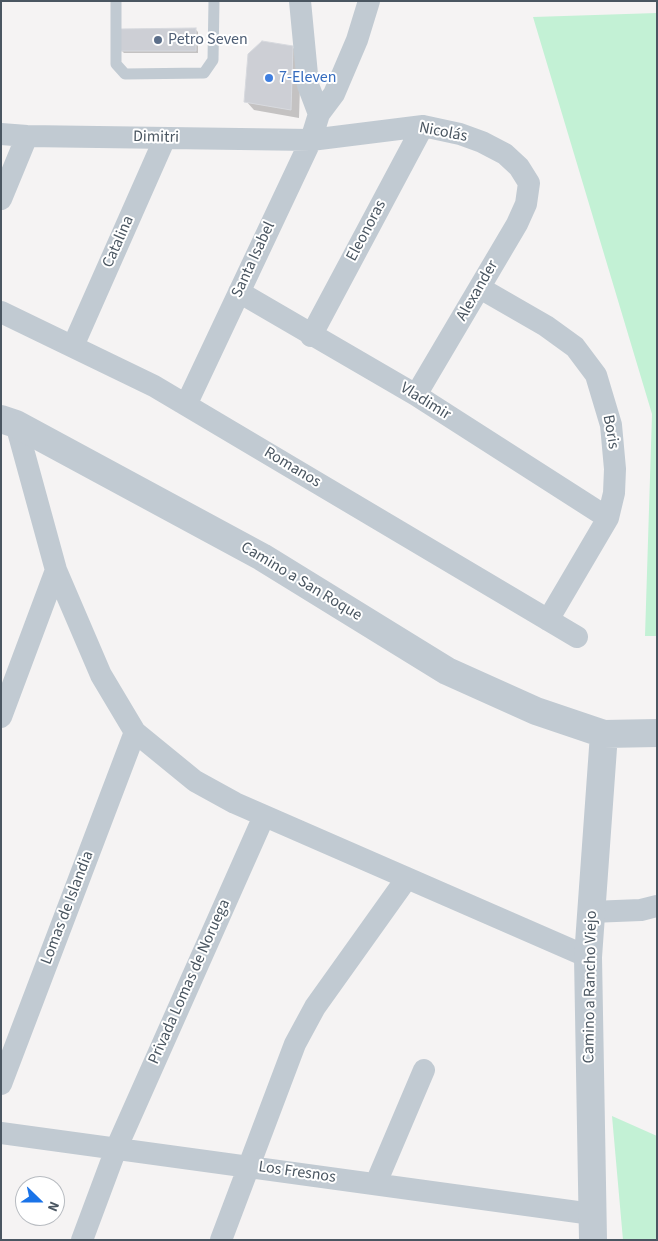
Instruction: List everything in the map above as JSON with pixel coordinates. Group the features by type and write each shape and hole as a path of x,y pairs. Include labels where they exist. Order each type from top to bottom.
{"street":[{"path":"300,1 308,85 319,114"},
{"name":"Santa Isabel","path":"186,405 311,140 319,114 334,94 357,40 369,1"},
{"name":"Nicolás","path":"311,140 423,126 460,134 482,142 504,154 519,167 529,182"},
{"name":"Eleonoras","path":"311,336 423,126"},
{"name":"Dimitri","path":"1,134 311,140"},
{"path":"1,199 27,136"},
{"name":"Catalina","path":"73,346 165,138"},
{"name":"Alexander","path":"416,395 517,224 526,204 529,182"},
{"name":"Boris","path":"480,288 546,326 575,347 596,375 611,425 616,469 614,493 608,518 548,620"},
{"name":"Vladimir","path":"239,292 311,336 416,395 608,518"},
{"name":"Romanos","path":"1,312 154,386 576,637"},
{"path":"8,421 56,570 102,675 135,732 195,782 235,803 588,957"},
{"name":"Camino a San Roque","path":"8,421 262,557 447,671 536,711 604,734 657,733"},
{"path":"1,717 56,570"},
{"name":"Lomas de Islandia","path":"1,1084 135,732"},
{"name":"Camino a Rancho Viejo","path":"592,1227 588,957 604,734"},
{"name":"Privada Lomas de Noruega","path":"82,1240 116,1149 264,816"},
{"path":"221,1240 295,1044 314,1007 407,878"},
{"path":"591,912 642,910 657,906"},
{"path":"376,1184 424,1070"},
{"name":"Los Fresnos","path":"1,1133 376,1184 592,1227"}],"lane":[{"path":"116,1 116,64 124,74 204,73 213,60 214,1"}],"green space":[{"path":"657,13 657,636 645,636 652,414 533,17"},
{"path":"612,1116 657,1136 657,1240 623,1240"}],"building":[{"name":"Petro Seven","path":"196,28 196,51 120,51 120,29"},
{"name":"7-Eleven","path":"262,41 293,46 291,110 244,102 248,54"}],"place":[{"name":"Petro Seven","path":"158,40"},
{"name":"7-Eleven","path":"269,78"}]}
